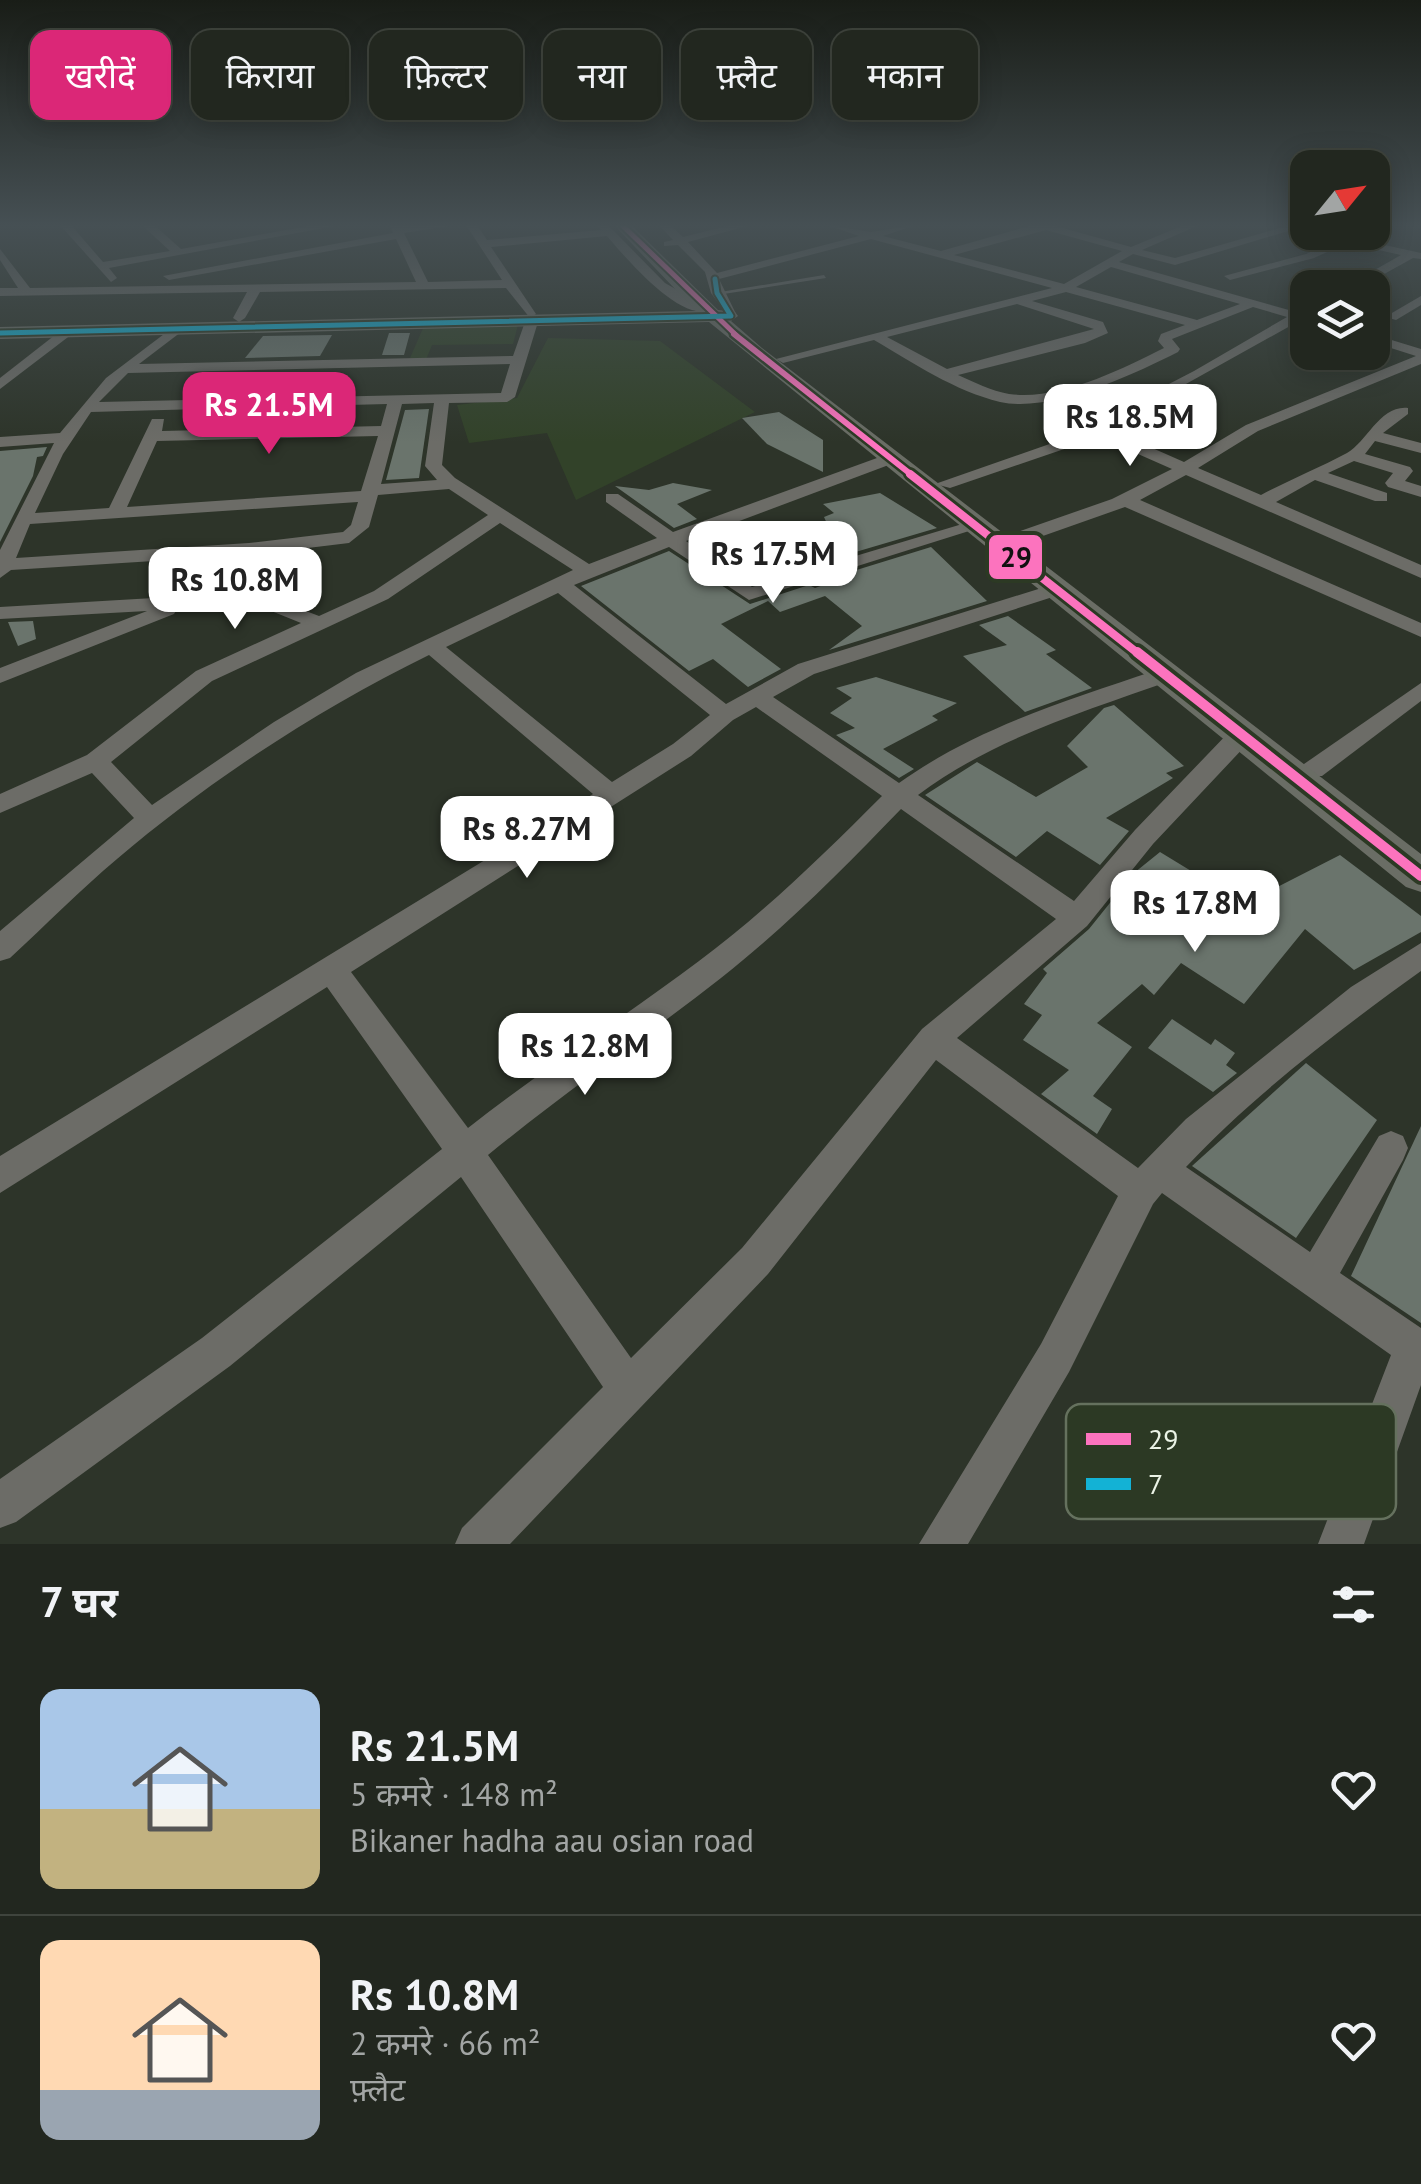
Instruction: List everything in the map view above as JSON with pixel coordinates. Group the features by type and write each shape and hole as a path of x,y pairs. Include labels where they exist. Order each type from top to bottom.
{"main road":[{"path":"701,297 1421,851"},
{"path":"708,297 717,309 888,459 1421,876"},
{"path":"0,322 568,318 717,309"},
{"path":"0,333 530,318"}],"street":[{"path":"238,318 250,297"},
{"path":"87,407 507,398 530,318 517,297"},
{"path":"716,297 717,309"},
{"path":"783,360 1034,297"},
{"path":"1103,297 1200,325"},
{"path":"1232,297 1290,312"},
{"path":"1138,307 1155,300"},
{"path":"1391,317 1421,300"},
{"path":"948,373 1080,340 1102,330 1098,324 1020,301"},
{"path":"878,338 1008,399 1040,398 1162,355 1173,349 1166,337 1253,303"},
{"path":"944,484 1036,456 1095,429 1290,323"},
{"path":"176,329 125,368 87,407 66,437 2,568 249,549 350,536 360,527 396,400"},
{"path":"0,385 7,373 69,331"},
{"path":"1390,345 1421,356"},
{"path":"1016,539 1158,485 1184,466 1290,410 1421,356"},
{"path":"125,368 517,360"},
{"path":"442,399 433,466 452,484 587,570"},
{"path":"116,512 149,436 168,405"},
{"path":"1354,456 1371,435 1403,411"},
{"path":"1095,429 1421,572"},
{"path":"149,436 387,431"},
{"path":"1371,435 1421,448"},
{"path":"0,442 66,437"},
{"path":"1262,502 1346,456 1404,471 1394,483 1421,492"},
{"path":"0,949 107,852 150,819 282,727 364,678 587,570 888,459"},
{"path":"1317,475 1381,498"},
{"path":"24,518 452,484"},
{"path":"612,498 749,594 976,526"},
{"path":"1124,500 1421,631"},
{"path":"2,799 96,761 204,676 381,595 501,514"},
{"path":"561,585 725,715"},
{"path":"0,1176 682,750 756,696 806,669 1055,590"},
{"path":"0,614 256,598 319,624"},
{"path":"0,676 188,602"},
{"path":"432,646 611,794"},
{"path":"0,1506 216,1352 549,1085 712,968 816,878 898,797 948,760 1037,719 1162,676"},
{"path":"1313,770 1421,690"},
{"path":"756,696 1076,918"},
{"path":"478,1544 755,1261 933,1038 1076,918 1144,837 1240,736"},
{"path":"96,761 150,819"},
{"path":"942,1544 1055,1358 1149,1180 1198,1130 1362,996 1421,955"},
{"path":"332,970 465,1152 629,1390"},
{"path":"933,1038 1149,1180 1315,1279 1418,1350 1396,1405"},
{"path":"1315,1279 1391,1148"},
{"path":"1341,1544 1351,1519"}],"lane":[{"path":"717,309 756,297"}],"shaded area":[{"path":"518,325 513,344 432,345 425,362 410,358 424,326"},
{"path":"548,338 660,341 755,412 576,500 547,433 469,443 457,405 517,398"}],"building":[{"path":"389,333 410,333 404,355 382,355"},
{"path":"332,335 320,356 245,358 263,336"},
{"path":"429,409 419,478 386,480 405,410"},
{"path":"779,412 823,440 823,472 767,444 742,418"},
{"path":"47,447 43,456 37,457 33,476 0,542 0,451"},
{"path":"673,483 712,490 677,504 697,519 674,528 615,486 649,490"},
{"path":"880,493 937,528 842,556 824,517 834,513 823,504"},
{"path":"715,534 728,546 784,573 753,583 694,542"},
{"path":"931,547 987,601 829,650 862,626 825,596 780,612 768,601 721,624 781,669 748,687 713,659 689,671 581,586 669,551 750,604 809,585 815,588 851,575 850,572"},
{"path":"1008,616 1056,650 1046,654 1092,688 1025,712 963,656 1007,645 979,625"},
{"path":"33,621 36,639 18,646 8,622"},
{"path":"876,677 957,703 932,716 938,720 883,749 914,769 899,778 836,735 855,728 830,713 852,698 836,688"},
{"path":"1114,705 1184,766 1166,773 1173,778 1106,818 1129,831 1100,865 1047,831 1016,857 925,795 977,762 1036,797 1088,767 1067,746 1104,708"},
{"path":"1160,852 1201,877 1207,871 1240,892 1245,886 1258,897 1340,855 1421,916 1421,932 1354,970 1305,929 1244,1004 1181,963 1154,995 1142,984 1097,1023 1132,1047 1093,1096 1112,1109 1097,1134 1041,1094 1069,1070 1023,1040 1042,1015 1024,1004 1047,973 1043,969 1089,929 1134,873"},
{"path":"1172,1019 1211,1045 1215,1039 1235,1053 1226,1065 1237,1073 1213,1092 1148,1048"},
{"path":"1306,1063 1377,1120 1296,1238 1192,1166"},
{"path":"1421,1126 1421,1323 1351,1276"}],"transit line":[{"name":"29","path":"693,297 755,352 1421,876"},
{"name":"7","path":"0,333 731,316 719,297"}]}
